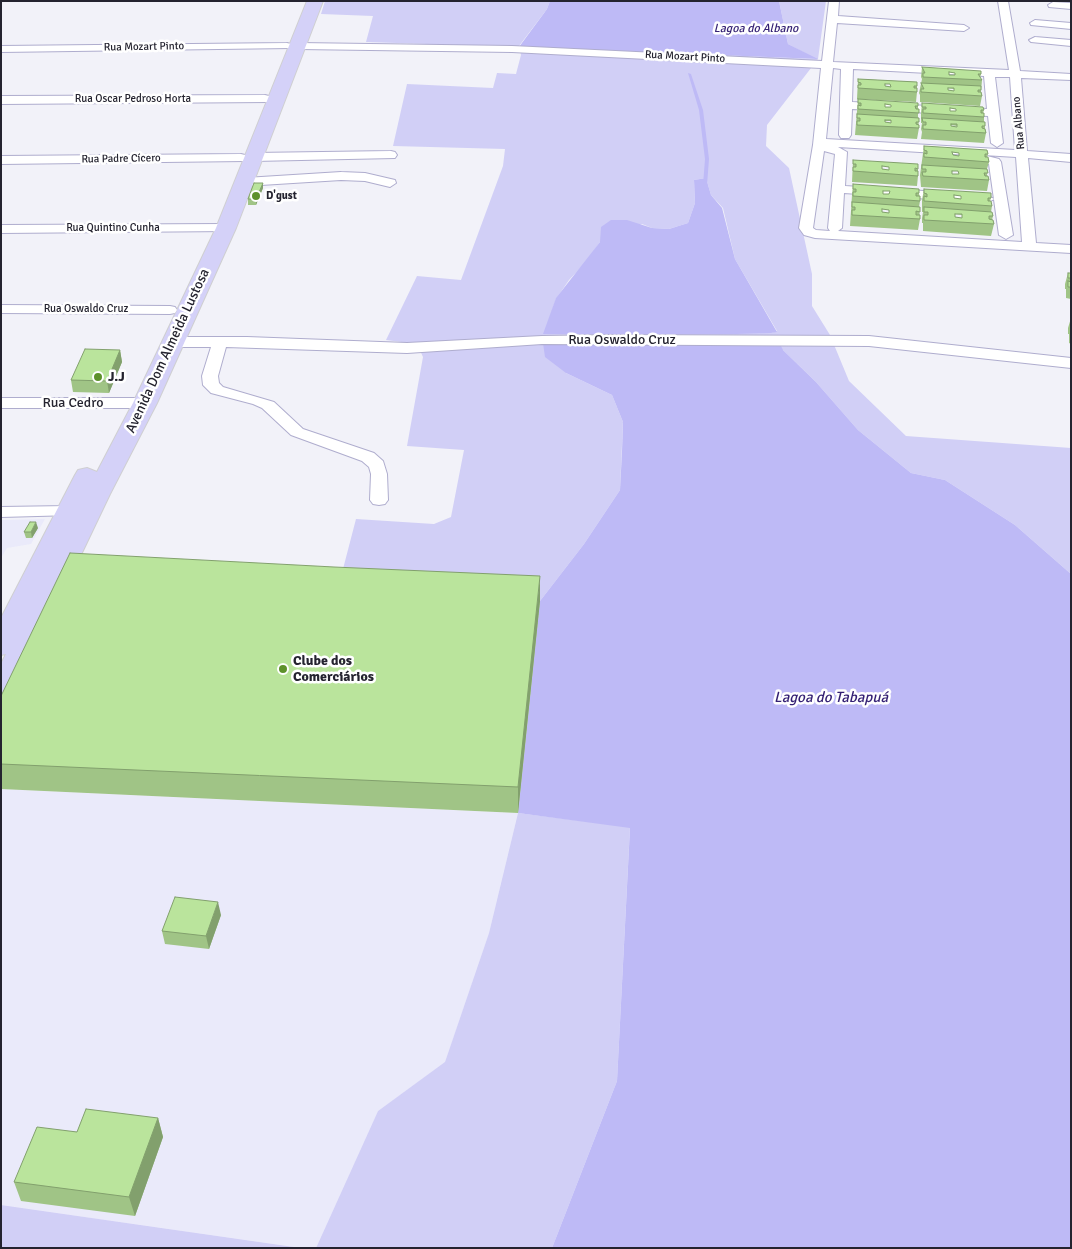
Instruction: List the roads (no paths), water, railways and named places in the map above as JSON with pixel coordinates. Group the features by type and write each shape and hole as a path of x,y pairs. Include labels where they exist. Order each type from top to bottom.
{"main road":[{"name":"Avenida Dom Almeida Lustosa","path":"1,646 68,511 172,342 296,37 304,1"},
{"name":"Avenida Dom Almeida Lustosa","path":"1,693 98,494 170,310 245,182 247,157 265,99 315,1"}],"street":[{"path":"834,1 819,143 806,228 809,232 814,234 1071,249"},
{"name":"Rua Albano","path":"1003,1 1015,74 1029,246"},
{"path":"1053,5 1071,6"},
{"path":"832,20 964,28"},
{"path":"1035,23 1071,26"},
{"name":"Rua Mozart Pinto","path":"1,49 296,37 1071,77"},
{"path":"1035,40 1071,43"},
{"path":"845,135 848,65"},
{"path":"989,72 997,143"},
{"name":"Rua Oscar Pedroso Horta","path":"1,100 265,99"},
{"path":"846,105 994,113"},
{"path":"819,143 841,152 982,158 995,162 1006,235"},
{"path":"819,143 1071,158"},
{"path":"835,228 841,152"},
{"name":"Rua Padre Cícero","path":"1,160 391,155"},
{"path":"245,182 340,176 365,177 390,183"},
{"path":"838,189 1001,200"},
{"name":"Rua Quintino Cunha","path":"1,229 217,228"},
{"name":"Rua Oswaldo Cruz","path":"1,309 170,310"},
{"name":"Rua Oswaldo Cruz","path":"172,342 407,348 614,338 869,341 1071,363"},
{"path":"220,342 210,376 212,385 217,390 259,401 268,405 297,432 368,457 377,465 380,474 379,500"},
{"name":"Rua Cedro","path":"1,403 135,403"},
{"path":"1,512 68,511"}],"water":[{"name":"Lagoa do Albano","path":"550,1 779,1 788,44 818,59 519,47 547,9"},
{"path":"706,178 711,195 722,208 735,259 777,332 736,334 543,334 556,298 600,242 601,227 611,220 627,220 652,228 669,229 688,223 695,203 694,180"},
{"name":"Lagoa do Tabapuá","path":"543,343 780,344 783,350 816,382 858,430 911,473 945,480 1015,525 1071,574 1071,1248 552,1248 617,1081 630,828 518,813 540,601 584,544 620,490 623,422 612,395 566,373 545,357"}],"waterway":[{"path":"689,74 701,110 707,159 705,185"}],"place":[{"name":"D'gust","path":"256,196"},
{"name":"J.J","path":"98,377"},
{"name":"Clube dos Comerciários","path":"283,669"}]}
